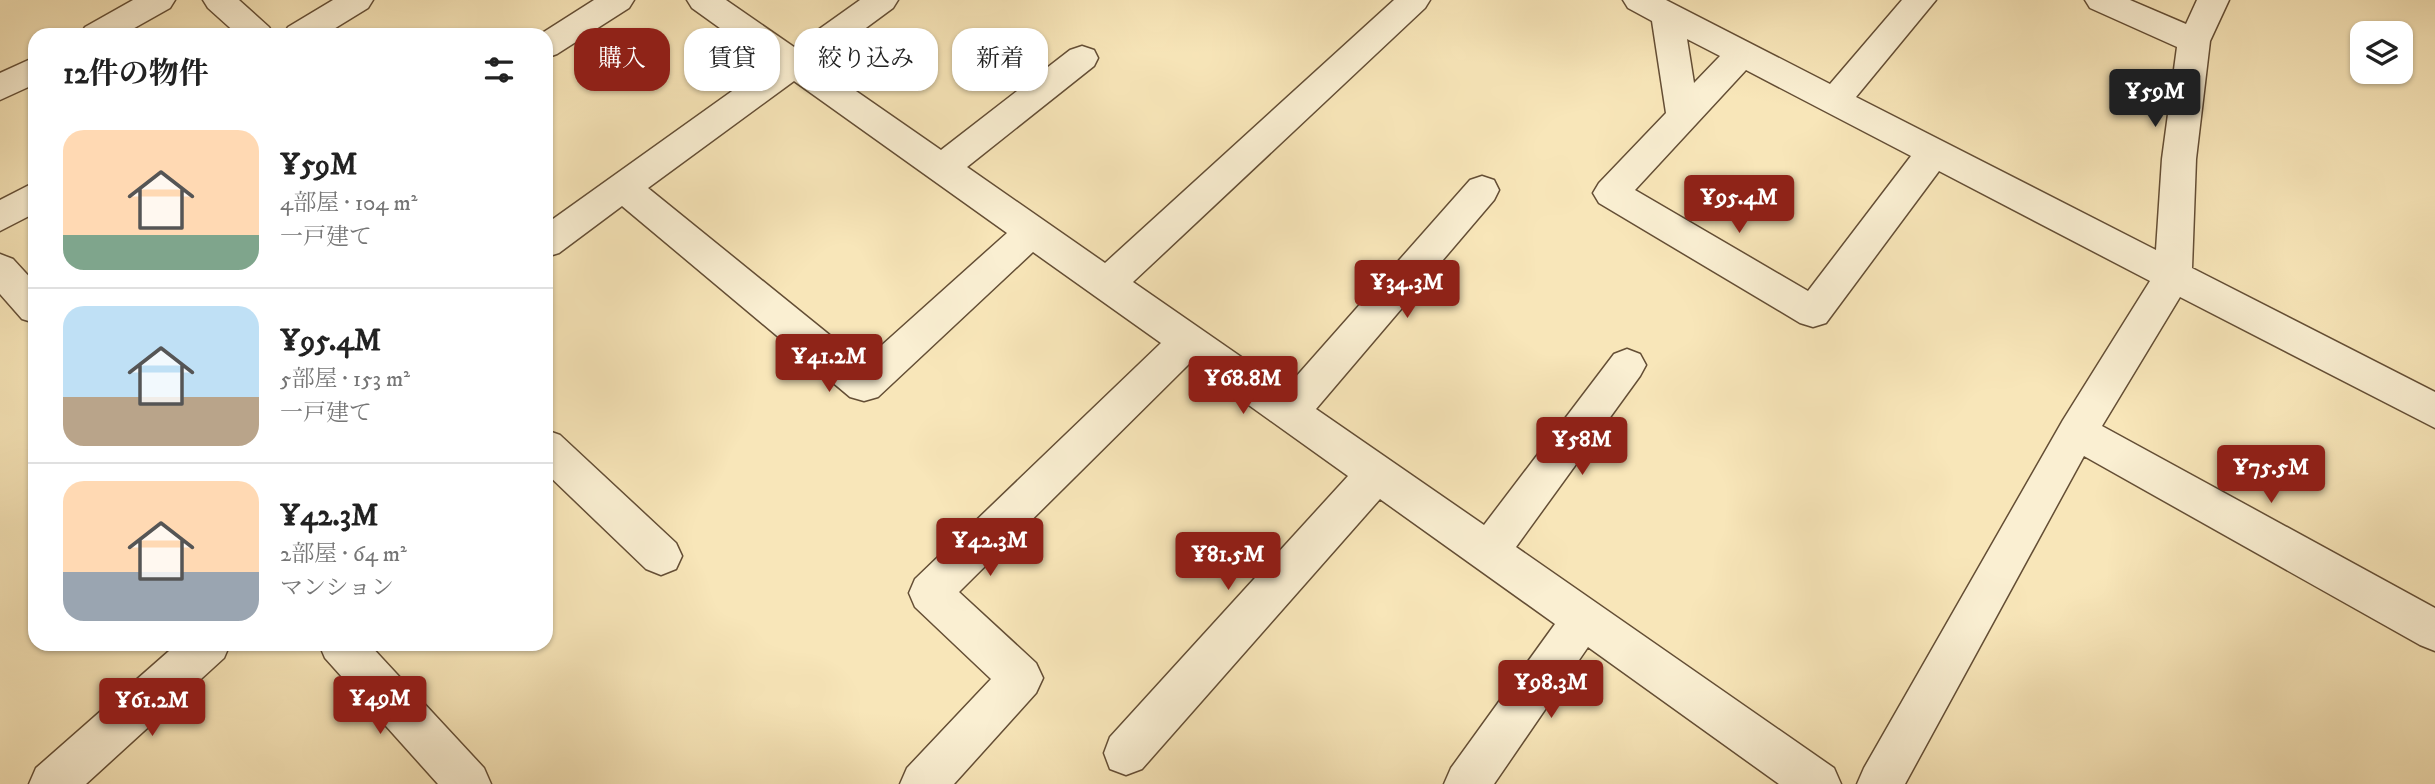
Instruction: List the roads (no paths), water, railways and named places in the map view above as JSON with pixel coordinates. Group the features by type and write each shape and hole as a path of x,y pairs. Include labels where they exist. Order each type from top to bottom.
{"street":[{"path":"109,28 159,0"},
{"path":"219,0 250,28"},
{"path":"311,28 357,0"},
{"path":"553,42 618,0"},
{"path":"703,0 1818,784"},
{"path":"553,238 882,0"},
{"path":"1107,284 1415,0"},
{"path":"1834,101 1920,0"},
{"path":"2101,0 2194,41"},
{"path":"1880,784 2077,432 2173,276 2179,159 2194,41 2213,0"},
{"path":"1652,5 2435,411"},
{"path":"1652,5 1683,116"},
{"path":"1742,53 1611,193 1813,312 1934,152"},
{"path":"942,168 1082,58"},
{"path":"0,89 28,73"},
{"path":"623,187 864,385 1032,232"},
{"path":"1289,412 1482,190"},
{"path":"0,217 28,199"},
{"path":"0,269 28,294"},
{"path":"923,784 1021,678 930,593 1188,341"},
{"path":"1488,552 1627,365"},
{"path":"2077,432 2435,631"},
{"path":"553,454 662,555"},
{"path":"1126,753 1376,474"},
{"path":"1467,784 1583,619"},
{"path":"52,784 201,651"},
{"path":"346,651 467,784"}]}
